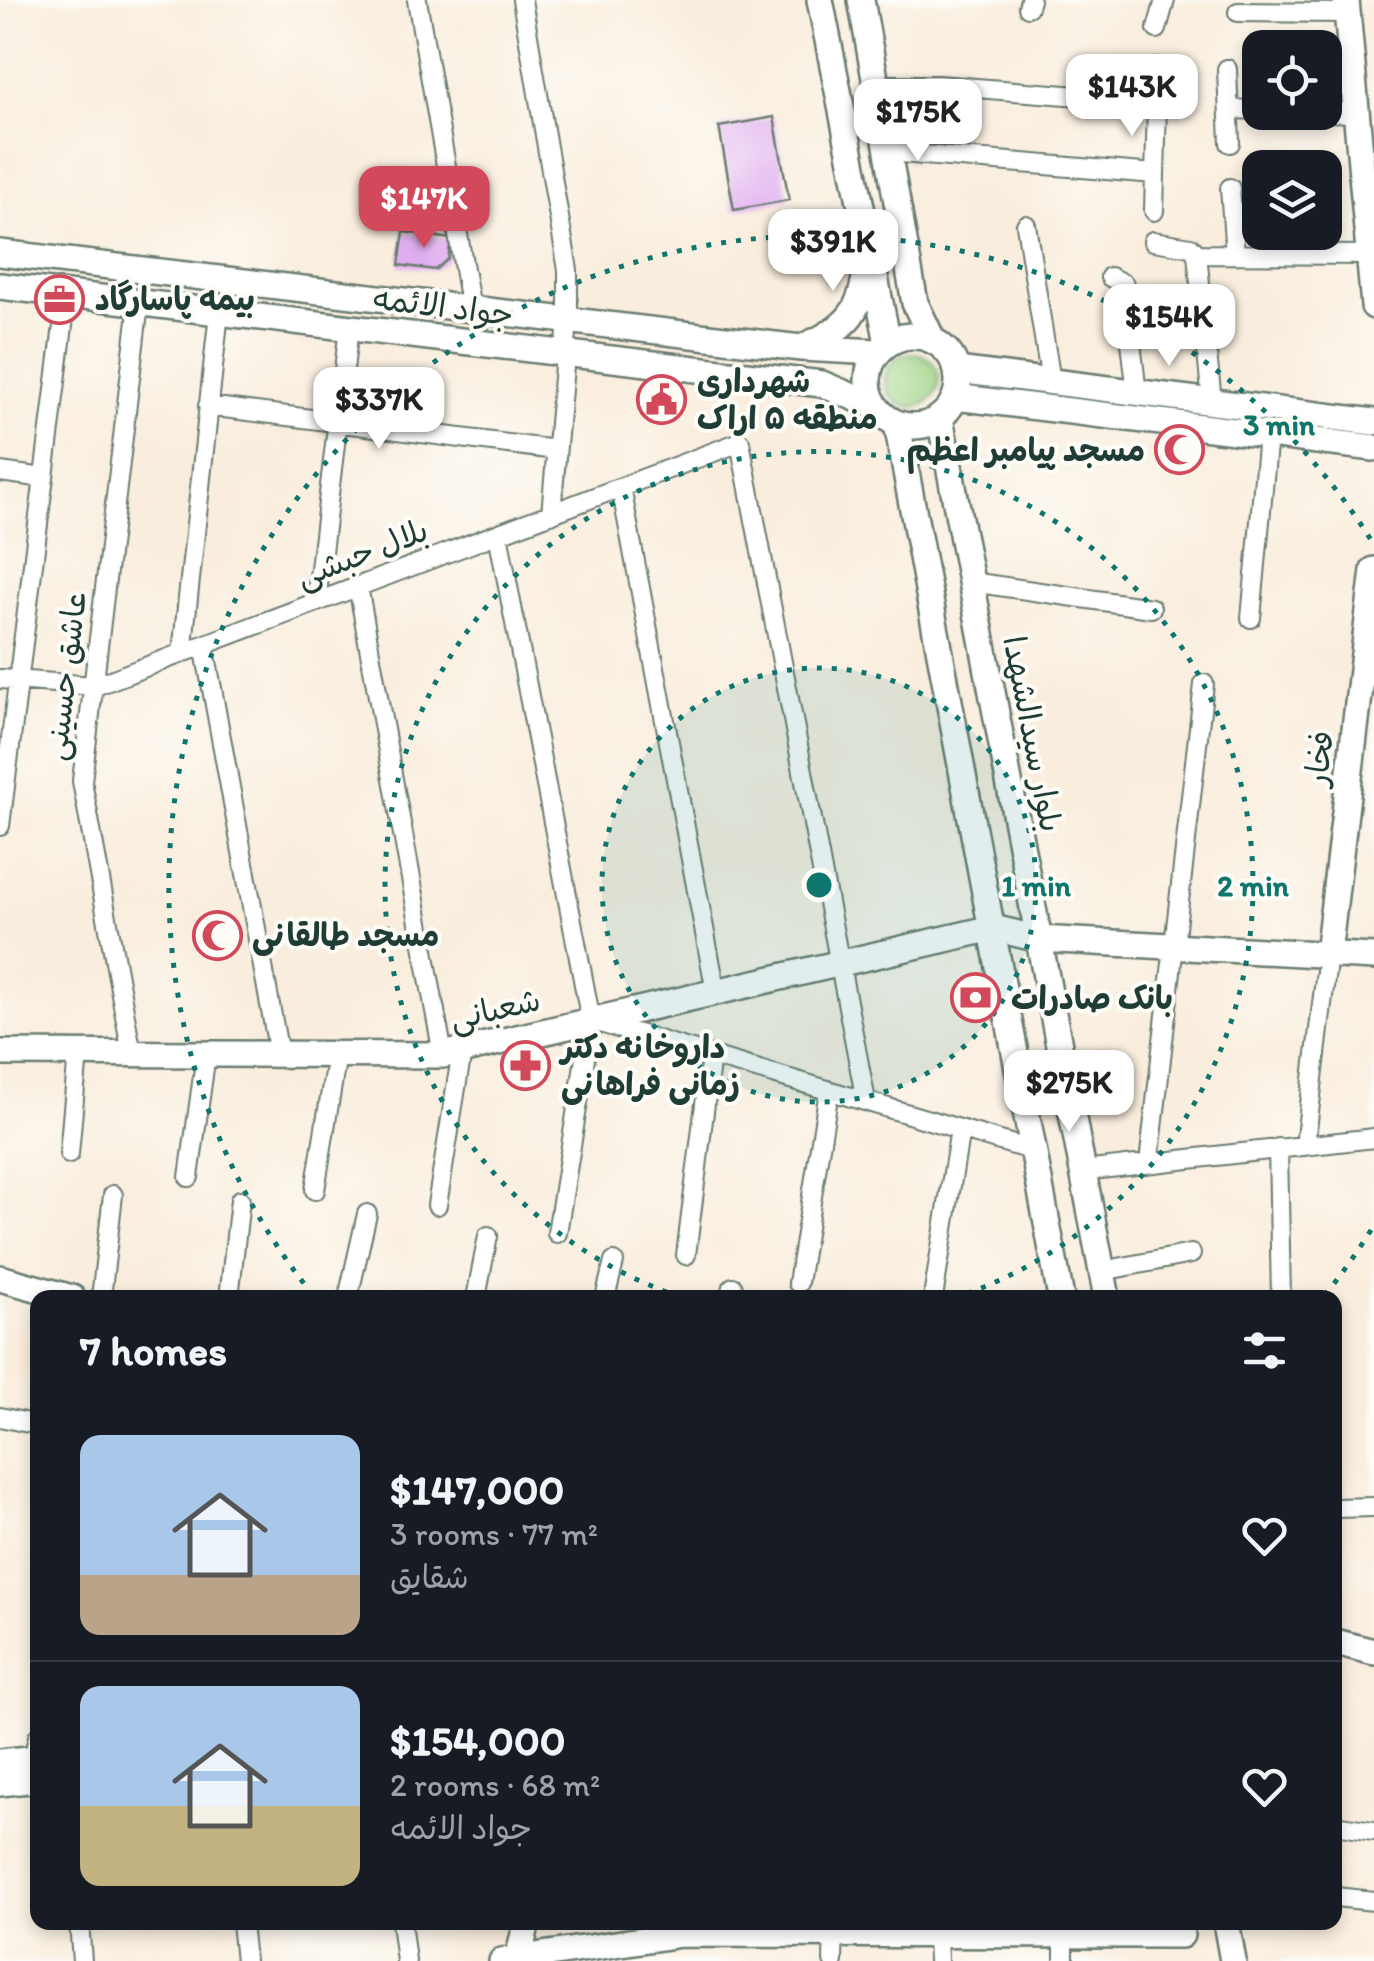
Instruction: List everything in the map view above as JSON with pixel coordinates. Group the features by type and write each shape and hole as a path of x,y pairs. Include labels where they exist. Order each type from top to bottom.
{"main road":[{"path":"820,0 868,244 883,348 867,379 875,406 897,424 926,424 947,407 956,370 952,358 933,341 915,303 862,0"},
{"path":"1347,6 1374,306"},
{"path":"801,348 829,336 847,322 858,305 868,244"},
{"name":"جواد الائمه","path":"0,254 801,348 883,348"},
{"name":"جواد الائمه","path":"0,286 822,384 875,406"},
{"path":"883,348 910,336 933,341"},
{"path":"956,370 1374,422"},
{"path":"947,407 1374,448"},
{"name":"بلوار سیدالشهدا","path":"947,407 971,582 1106,1290"},
{"path":"897,424 1060,1290"},
{"name":"فخار","path":"1328,954 1374,570"},
{"path":"993,928 1039,939 1374,957"},
{"name":"شعبانی","path":"0,1053 453,1053 993,928"},
{"path":"1034,1151 1083,1171"},
{"path":"0,1278 43,1290"},
{"path":"1342,1644 1374,1652"},
{"path":"0,1762 30,1759"},
{"path":"0,1783 30,1762"},
{"path":"523,1930 510,1960 574,1956 675,1930"},
{"path":"682,1961 683,1930"},
{"path":"844,1930 938,1948 976,1930"},
{"path":"983,1930 1064,1948 1174,1930"},
{"path":"1180,1930 1186,1961"},
{"path":"1228,1930 1234,1961"}],"street":[{"path":"417,0 470,309"},
{"path":"522,0 568,270 568,321 551,514"},
{"path":"1156,29 1165,0"},
{"path":"1238,12 1347,6"},
{"path":"1154,211 1158,68"},
{"path":"1227,69 1230,143"},
{"path":"876,85 937,85 1157,102"},
{"path":"1229,109 1242,109"},
{"path":"1342,113 1357,113"},
{"path":"888,152 1155,174"},
{"path":"1230,188 1235,254"},
{"path":"1026,225 1051,382"},
{"path":"1154,241 1191,247 1197,254 1212,402"},
{"path":"1197,254 1370,256"},
{"path":"1110,277 1124,284 1137,393"},
{"path":"0,826 9,680 44,478 67,294"},
{"name":"عاشق حسینی","path":"132,1054 82,781 139,302"},
{"path":"182,653 220,312"},
{"path":"316,602 349,328"},
{"path":"208,406 556,450"},
{"path":"1251,618 1268,436"},
{"name":"بلال حبشی","path":"9,680 95,686 740,442 841,963"},
{"path":"0,472 44,478"},
{"path":"620,488 716,992"},
{"path":"498,534 592,1021 557,1234"},
{"path":"971,582 1151,608"},
{"path":"358,586 453,1053 438,1205"},
{"path":"204,645 280,1054"},
{"path":"1149,1163 1204,684"},
{"path":"1305,1146 1328,954"},
{"path":"841,963 866,1101"},
{"path":"592,1021 1034,1151"},
{"path":"69,1154 78,1054"},
{"path":"189,1177 206,1054"},
{"path":"315,1190 337,1054"},
{"path":"686,1255 711,1056"},
{"path":"798,1284 830,1091"},
{"path":"934,1290 960,1129"},
{"path":"1083,1171 1374,1138"},
{"path":"1278,1148 1281,1290"},
{"path":"103,1290 113,1194"},
{"path":"230,1290 240,1200"},
{"path":"350,1290 367,1214"},
{"path":"478,1290 488,1236"},
{"path":"1102,1271 1191,1254"},
{"path":"607,1290 614,1262"},
{"path":"0,1417 30,1423"},
{"path":"1342,1508 1374,1506"},
{"path":"1342,1826 1373,1830"},
{"path":"1342,1898 1374,1902"},
{"path":"79,1930 82,1961"},
{"path":"242,1930 246,1961"},
{"path":"403,1930 406,1961"},
{"path":"833,1930 833,1961"}],"green space":[{"path":"912,353 931,361 939,380 931,399 912,407 893,399 885,380 893,361"}],"building":[{"path":"774,117 789,200 734,210 719,127"},
{"path":"404,232 451,239 448,259 435,270 399,265"}],"place":[{"name":"بیمه پاسارگاد","path":"60,299"},
{"name":"شهرداری منطقه ۵ اراک","path":"662,399"},
{"name":"مسجد پیامبر اعظم","path":"1180,450"},
{"name":"مسجد طالقانی","path":"217,935"},
{"name":"بانک صادرات","path":"976,998"},
{"name":"داروخانه دکتر زمانی فراهانی","path":"526,1065"}]}
